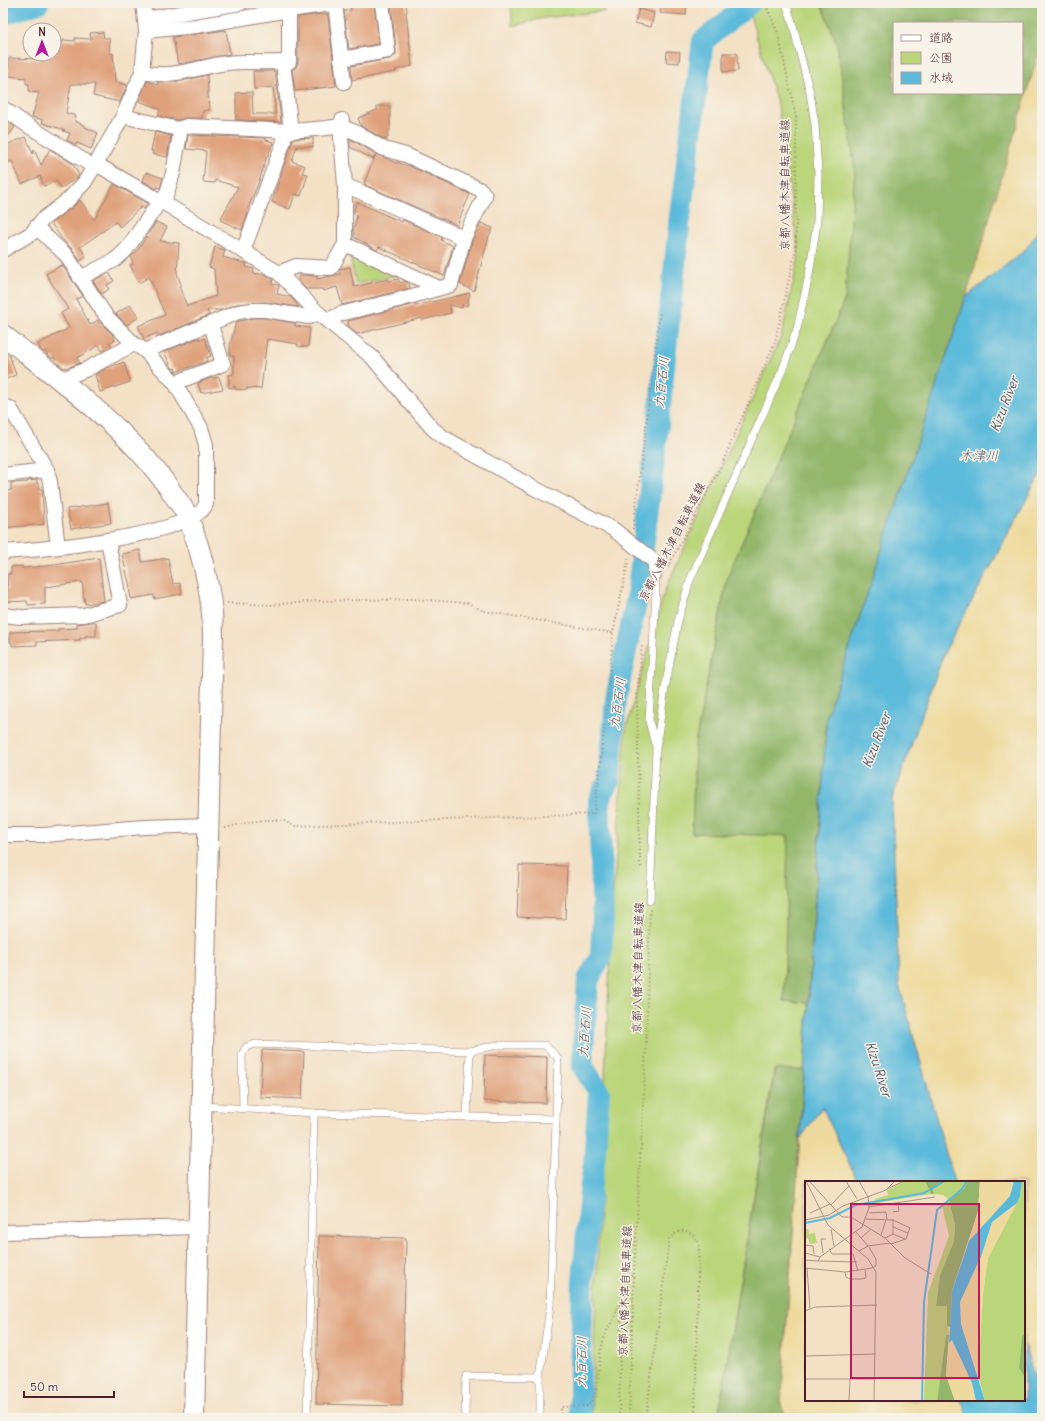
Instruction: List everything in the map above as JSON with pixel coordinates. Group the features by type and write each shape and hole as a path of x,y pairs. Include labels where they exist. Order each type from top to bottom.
{"street":[{"path":"144,16 241,3"},
{"path":"335,3 344,82"},
{"path":"144,16 196,26 338,3"},
{"path":"341,59 388,51 382,3"},
{"path":"142,72 156,75 178,74 228,63 289,62 289,10"},
{"path":"3,250 32,233 42,220 68,200 84,183 96,164 122,116 142,72 144,16"},
{"path":"243,251 288,131 283,62"},
{"path":"3,108 91,165 96,164 280,273 322,317 372,357 433,429 443,437 480,459 614,529 632,543 659,568"},
{"path":"122,116 178,129 187,126 288,131 327,128 341,123"},
{"path":"280,273 296,266 331,268 345,244 345,185 341,123"},
{"path":"60,380 140,347 211,325 238,312 265,310 302,317 322,317 398,300 451,285 464,238 486,196 481,190 406,155 384,149 341,123"},
{"path":"80,278 115,260 126,250 162,202 173,173 180,134 178,129"},
{"path":"345,185 464,238"},
{"path":"3,552 58,547 108,540 158,529 189,519 202,510 206,504 206,449 201,428 175,383 140,347 106,316 66,255 36,227"},
{"path":"345,244 439,288"},
{"path":"175,383 223,364 211,325"},
{"path":"3,335 110,422 161,476 189,519 202,558 212,602 214,637 194,1418"},
{"path":"3,407 10,408 47,470 50,482 58,547"},
{"path":"3,475 47,470"},
{"path":"3,615 21,617 84,615 120,605 108,540"},
{"path":"3,835 44,835 144,827 209,825"},
{"path":"3,1232 199,1227"}],"lane":[{"path":"650,900 656,748 665,688 678,621 690,580 782,372 796,329 809,275 817,222 818,174 815,124 810,93 786,3"},
{"path":"656,748 649,721 656,590 659,568"},
{"path":"243,1109 242,1055 246,1047 255,1044 470,1051 497,1045 545,1045 558,1058 550,1307 540,1377 540,1418"},
{"path":"468,1117 470,1051"},
{"path":"202,1106 314,1113 556,1119"},
{"path":"307,1418 314,1113"},
{"path":"465,1418 466,1376 540,1377"}],"path":[{"name":"京都八幡木津自転車道線","path":"659,568 721,466 774,342 796,248 796,117 778,33 765,3"},
{"path":"209,825 215,829 228,828 248,822 264,820 282,820 294,826 594,814 607,708 613,633 632,543 660,313"},
{"path":"212,602 270,605 319,600 411,599 467,603 484,611 613,633"},
{"path":"642,870 640,862 637,698 643,638"},
{"name":"京都八幡木津自転車道線","path":"629,1418 634,1272 645,1072 650,900"},
{"path":"646,1418 669,1239 675,1233 682,1231 688,1231 695,1237 699,1244 695,1418"},
{"path":"561,1418 561,1407 588,1406 593,1400 596,1389 600,1354 604,1339 625,1288 634,1272"},
{"path":"619,1418 621,1299"}],"green space":[{"path":"511,3 605,3 605,11 544,18 512,26"},
{"path":"756,3 821,3 837,44 855,169 845,299 727,578 695,744 692,833 788,835 784,1001 808,1003 804,1070 774,1070 718,1418 591,1418 612,907 626,729 665,590 782,334 799,256 778,106 748,9"},
{"path":"821,3 1042,3 1039,52 966,297 827,715 808,1003 784,1001 788,836 692,833 695,744 727,578 845,299 855,169 837,44"},
{"path":"349,252 398,275 356,284"},
{"path":"775,1069 804,1070 781,1404 786,1418 718,1418"}],"sand":[{"path":"1042,16 1042,226 1025,250 966,297 1039,52"},
{"path":"1042,470 1041,1397 1025,1348 1025,1181 954,1181 899,985 892,799 944,653"},
{"path":"822,1106 858,1181 805,1181 805,1401 961,1401 969,1418 786,1418 781,1404 800,1139"}],"water":[{"name":"木津川","path":"1042,226 1042,470 944,653 892,799 899,985 954,1181 858,1181 822,1107 800,1139 827,715 966,297 1025,250"},
{"path":"1025,1348 1042,1402 1042,1418 969,1418 961,1401 1025,1401"}],"building":[{"path":"374,3 379,44 349,49 344,11 351,10 350,6"},
{"path":"391,3 406,3 412,66 395,70 396,72 352,80 351,66 389,59 396,55"},
{"path":"661,3 687,3 686,15 660,13"},
{"path":"639,9 654,13 651,27 635,23"},
{"path":"328,14 336,86 295,91 292,70 296,67 298,62 298,17"},
{"path":"226,30 230,54 178,64 173,37"},
{"path":"103,32 104,38 109,38 110,54 113,53 115,82 127,85 120,102 93,96 95,84 71,84 66,113 76,116 75,121 98,133 91,149 77,143 76,145 67,140 70,133 63,131 65,130 42,123 43,120 32,117 39,93 29,92 29,84 26,84 26,78 8,76 9,58 22,58 22,62 62,62 63,40 75,41 75,38 91,39 90,33"},
{"path":"667,51 680,52 679,63 666,62"},
{"path":"723,53 737,53 738,71 723,72"},
{"path":"253,71 275,71 281,122 236,120 236,93 252,92 253,114 276,114 273,87 254,89"},
{"path":"207,75 209,110 203,111 202,118 187,118 178,120 158,116 160,109 139,101 147,81 158,85 158,82 177,82"},
{"path":"377,106 390,106 390,130 387,135 389,136 386,140 361,126 358,118 377,110"},
{"path":"3,119 15,127 3,143"},
{"path":"155,132 171,136 167,157 152,154 153,151 151,151"},
{"path":"188,135 266,138 266,140 273,142 246,213 248,214 242,230 220,220 238,187 215,180 215,183 203,182 206,151 186,149"},
{"path":"26,137 33,154 34,149 41,165 50,149 73,164 79,175 77,178 61,188 56,180 44,186 40,176 22,184 12,161 3,165 3,146"},
{"path":"313,138 313,147 297,146 292,161 305,166 302,173 308,174 301,196 295,194 290,209 272,202 293,139"},
{"path":"350,139 376,154 373,159 350,147"},
{"path":"376,154 396,163 397,162 411,167 470,194 457,225 365,185 366,184 364,183"},
{"path":"146,172 163,178 160,188 157,187 156,189 143,181"},
{"path":"114,184 147,203 144,209 141,207 120,227 116,222 80,247 86,257 80,261 51,223 80,200 94,220"},
{"path":"357,202 402,222 403,220 442,237 441,240 453,246 444,276 379,247 377,250 354,237 354,226 357,216 354,214 354,210"},
{"path":"156,222 167,227 160,241 179,243 177,273 181,285 179,286 187,306 216,296 214,269 209,267 215,247 225,250 223,257 247,264 246,267 254,269 253,273 266,275 273,279 272,284 279,285 277,294 291,297 299,307 265,302 237,304 222,310 207,310 209,315 159,336 157,333 144,339 138,326 165,315 149,277 139,283 130,265 133,264 131,257 137,251"},
{"path":"481,223 493,228 489,236 474,291 460,284 472,241"},
{"path":"62,265 83,296 76,299 90,325 98,320 99,323 101,323 112,334 115,340 109,343 112,346 102,351 99,345 77,358 80,363 67,368 64,368 56,362 54,357 52,358 48,356 45,351 43,352 38,344 69,328 61,313 68,309 46,274"},
{"path":"350,267 354,287 388,279 389,281 398,279 400,283 405,281 409,284 410,288 342,305 337,287 323,291 322,289 306,289 299,281 299,275 317,276 317,279 340,274 340,269"},
{"path":"109,273 114,281 107,285 109,289 102,294 93,281"},
{"path":"470,293 467,306 462,305 462,308 450,305 451,313 422,320 422,318 357,334 349,327 348,321 415,304 415,306"},
{"path":"130,305 139,317 127,325 116,314"},
{"path":"253,318 264,318 295,323 295,326 310,328 308,347 267,339 261,389 235,389 235,386 229,388 229,375 234,374 234,356 230,356 230,345 236,322"},
{"path":"199,338 200,340 205,338 211,356 206,358 207,361 176,372 175,368 173,369 171,366 164,352"},
{"path":"3,350 9,354 16,375 3,380"},
{"path":"124,362 130,382 100,392 95,375 107,368"},
{"path":"219,377 223,389 201,393 198,383"},
{"path":"37,480 37,484 39,484 40,489 42,489 44,524 3,528 3,492 11,490 11,483"},
{"path":"108,503 111,523 71,529 67,509"},
{"path":"140,550 142,562 168,558 173,584 180,583 182,594 154,599 154,595 131,599 130,587 122,554"},
{"path":"99,558 104,601 85,604 82,582 45,587 45,604 28,605 27,601 4,602 3,590 8,590 7,574 11,574 11,567 22,566 22,568 47,566"},
{"path":"96,622 96,636 85,636 85,638 80,638 80,640 37,642 37,645 12,646 12,642 10,642 10,632 58,631 58,629 77,628 77,624"},
{"path":"519,865 567,866 565,919 517,917"},
{"path":"262,1050 304,1052 302,1099 260,1097"},
{"path":"485,1055 547,1057 546,1103 484,1101"},
{"path":"319,1236 406,1238 402,1406 316,1404"}],"waterway":[{"path":"3,14 38,3"},
{"name":"九百石川","path":"580,1418 583,1283 599,1092 582,1065 588,980 601,956 603,918 599,800 609,781 616,698 637,598 657,434 680,216 703,41 750,3"}],"water label":[{"name":"Kizu River","path":"1004,404"},
{"name":"Kizu River","path":"876,740"},
{"name":"Kizu River","path":"879,1069"}]}
